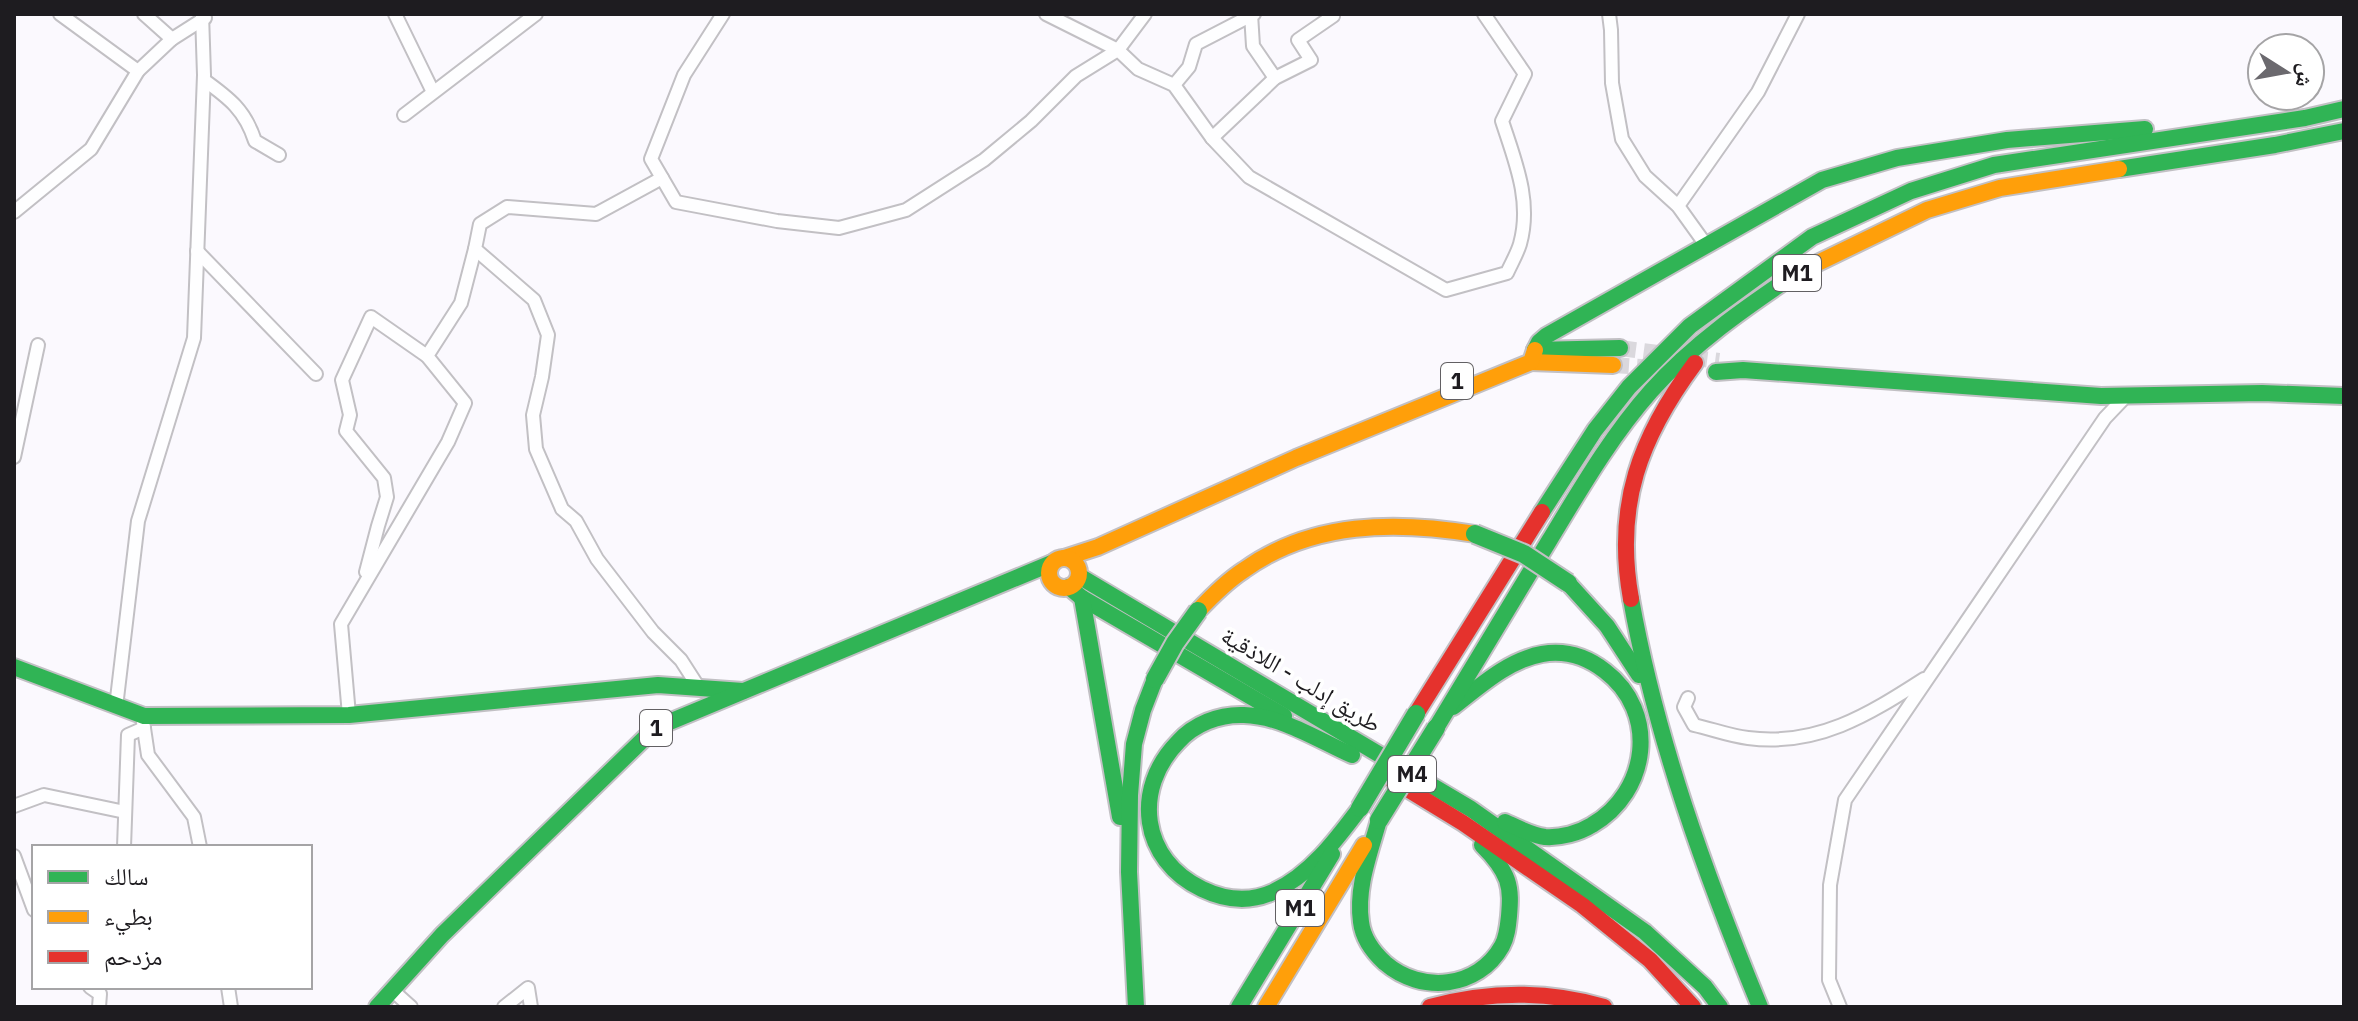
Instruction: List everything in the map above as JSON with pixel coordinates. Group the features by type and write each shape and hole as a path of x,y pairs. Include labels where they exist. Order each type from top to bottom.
{"main road":[{"name":"M1","path":"1239,1007 1416,714 1595,430 1629,387 1690,326 1812,237 1911,191 1994,165 2305,118 2344,109"},
{"path":"1617,356 1533,356 1539,342 1546,336 1822,180 1897,158 2007,140 2305,118"},
{"name":"M1","path":"1266,1007 1609,445 1651,391 1697,346 1805,267 1927,210 2000,188 2275,145 2344,131"},
{"path":"1666,748 1626,580 1624,545 1629,498 1644,442 1674,391 1720,330"},
{"name":"1","path":"377,1007 442,935 655,728 1058,560 1098,547 1385,421 1405,404 1516,355 1533,356"},
{"path":"1718,367 2101,396 2262,393 2344,396"},
{"path":"1136,1007 1129,872 1130,795 1134,744 1155,679 1198,611 1248,567 1286,546 1321,534 1360,526 1394,524 1434,526 1475,534 1526,554 1568,583 1607,624 1642,681 1705,869 1760,1007"},
{"name":"1","path":"1073,583 1098,547"},
{"path":"1073,583 1050,575 1058,560 1073,560 1073,583 1129,872"},
{"path":"1021,578 1073,583"},
{"name":"طريق إدلب - اللاذقية","path":"1073,583 1352,755 1467,816 1650,960 1693,1007"},
{"name":"طريق إدلب - اللاذقية","path":"1073,583 1467,816 1645,932 1705,987 1720,1007"},
{"path":"1441,720 1492,678 1544,653 1574,654 1596,663 1615,677 1631,700 1639,722 1642,745 1629,791 1614,811 1595,825 1551,838 1467,816"},
{"path":"14,667 116,707 143,721 349,715 658,685 743,691"},
{"path":"1352,755 1255,716 1224,716 1195,726 1171,745 1154,772 1148,799 1149,826 1159,852 1175,874 1197,890 1226,899 1255,898 1284,886 1309,866 1342,833 1360,808"},
{"path":"1379,820 1359,900 1361,925 1370,947 1382,961 1402,976 1425,983 1452,981 1471,975 1496,954 1507,930 1511,903 1507,880 1467,816"},
{"path":"1430,1007 1472,996 1510,994 1550,996 1604,1007"}],"street":[{"path":"60,14 138,71"},
{"path":"144,14 172,39"},
{"path":"395,14 433,92"},
{"path":"404,115 536,14"},
{"path":"723,14 684,75 651,159 676,202 777,221 839,228 906,210 984,160 1031,121 1076,76 1118,50 1145,14"},
{"path":"1046,14 1118,50 1138,69 1174,85 1212,138 1249,177 1446,290 1507,273 1519,246 1524,220 1523,186 1502,121 1525,74 1484,14"},
{"path":"1212,138 1275,78 1311,60 1298,40 1332,14"},
{"path":"1609,14 1612,83 1622,139 1645,176 1678,206 1706,245"},
{"path":"1678,206 1758,92 1798,14"},
{"path":"1174,85 1189,67 1196,44 1252,15 1253,46 1275,78"},
{"path":"14,212 91,149 138,71 172,39 205,16"},
{"path":"116,707 138,521 194,338 205,16"},
{"path":"204,80 231,99 250,125 255,141 279,155"},
{"path":"427,356 461,303 480,224 507,207 596,214 662,178"},
{"path":"475,249 534,300 548,335 533,415 536,449 562,509 576,521 597,559 653,632 681,660 699,688"},
{"path":"197,251 316,374"},
{"path":"349,715 341,624 363,587 448,442 465,403 427,356 371,317 342,380 350,415 346,431 384,478 387,497 363,587"},
{"path":"14,457 38,345"},
{"path":"1840,1007 1829,980 1830,885 1845,800 2105,418 2126,396"},
{"path":"1688,698 1684,707 1694,725 1746,738 1778,740 1820,735 1879,708 1930,675"},
{"path":"124,845 128,735 143,721"},
{"path":"143,721 148,755 194,817 200,845"},
{"path":"14,806 44,795 125,812"},
{"path":"14,856 32,905"},
{"path":"504,1007 528,988 531,1007"},
{"path":"93,989 100,994 99,1007"},
{"path":"392,990 411,1007"}],"tunnel":[{"path":"1620,348 1719,361"},
{"path":"1613,365 1655,368"}],"traffic: fast":[{"path":"1542,512 1595,430 1629,387 1690,326 1812,237 1911,191 1994,165 2305,118 2344,109"},
{"path":"1535,350 1546,336 1822,180 1897,158 2007,140 2145,129"},
{"path":"2119,169 2344,131"},
{"path":"1436,728 1584,483 1636,408 1702,342 1797,273"},
{"path":"1535,350 1620,348"},
{"path":"1716,372 1743,370 2101,396 2262,393 2344,396"},
{"path":"1475,534 1524,554 1568,583"},
{"path":"377,1007 442,935 655,728 1052,563"},
{"path":"1079,576 1471,809 1645,932 1705,987 1720,1007"},
{"path":"1568,583 1607,626 1639,675"},
{"path":"1069,587 1082,598 1284,716"},
{"path":"1082,598 1120,817"},
{"path":"1631,599 1654,703 1685,806 1760,1007"},
{"path":"1155,679 1198,611"},
{"path":"1453,707 1494,675 1517,662 1542,654 1559,653 1583,658 1605,671 1622,688 1634,708 1640,729 1640,751 1626,793 1611,811 1587,828 1557,837 1535,835 1505,822"},
{"path":"14,667 144,716 349,715 658,685 743,691"},
{"path":"1136,1007 1129,872 1130,795 1134,744 1155,679"},
{"path":"1360,808 1416,714"},
{"path":"1352,755 1300,730 1258,716 1216,718 1184,736 1163,761 1149,802 1150,822 1155,842 1166,860 1182,876 1211,893 1246,899 1273,892 1299,876 1332,844 1360,808"},
{"path":"1379,820 1436,728"},
{"path":"1379,820 1362,883 1362,928 1369,945 1385,963 1415,979 1432,983 1464,978 1479,971 1502,946 1509,920 1508,884 1500,865 1482,845"},
{"path":"1239,1007 1332,854"}],"traffic: slow":[{"path":"1797,273 1927,210 2000,188 2119,169"},
{"path":"1064,558 1098,547 1296,458 1531,362 1535,350"},
{"path":"1531,362 1613,365"},
{"path":"1198,611 1232,579 1270,554 1326,534 1385,527 1475,534"},
{"path":"1064,558 1075,562 1079,573 1075,584 1064,588 1053,584 1049,573 1053,562 1064,558"},
{"path":"1266,1007 1364,845"}],"traffic: jam":[{"path":"1631,599 1626,533 1636,474 1659,418 1695,363"},
{"path":"1416,714 1542,512"},
{"path":"1386,776 1463,823 1582,905 1650,960 1693,1007"},
{"path":"1430,1007 1496,995 1539,995 1604,1007"}]}
